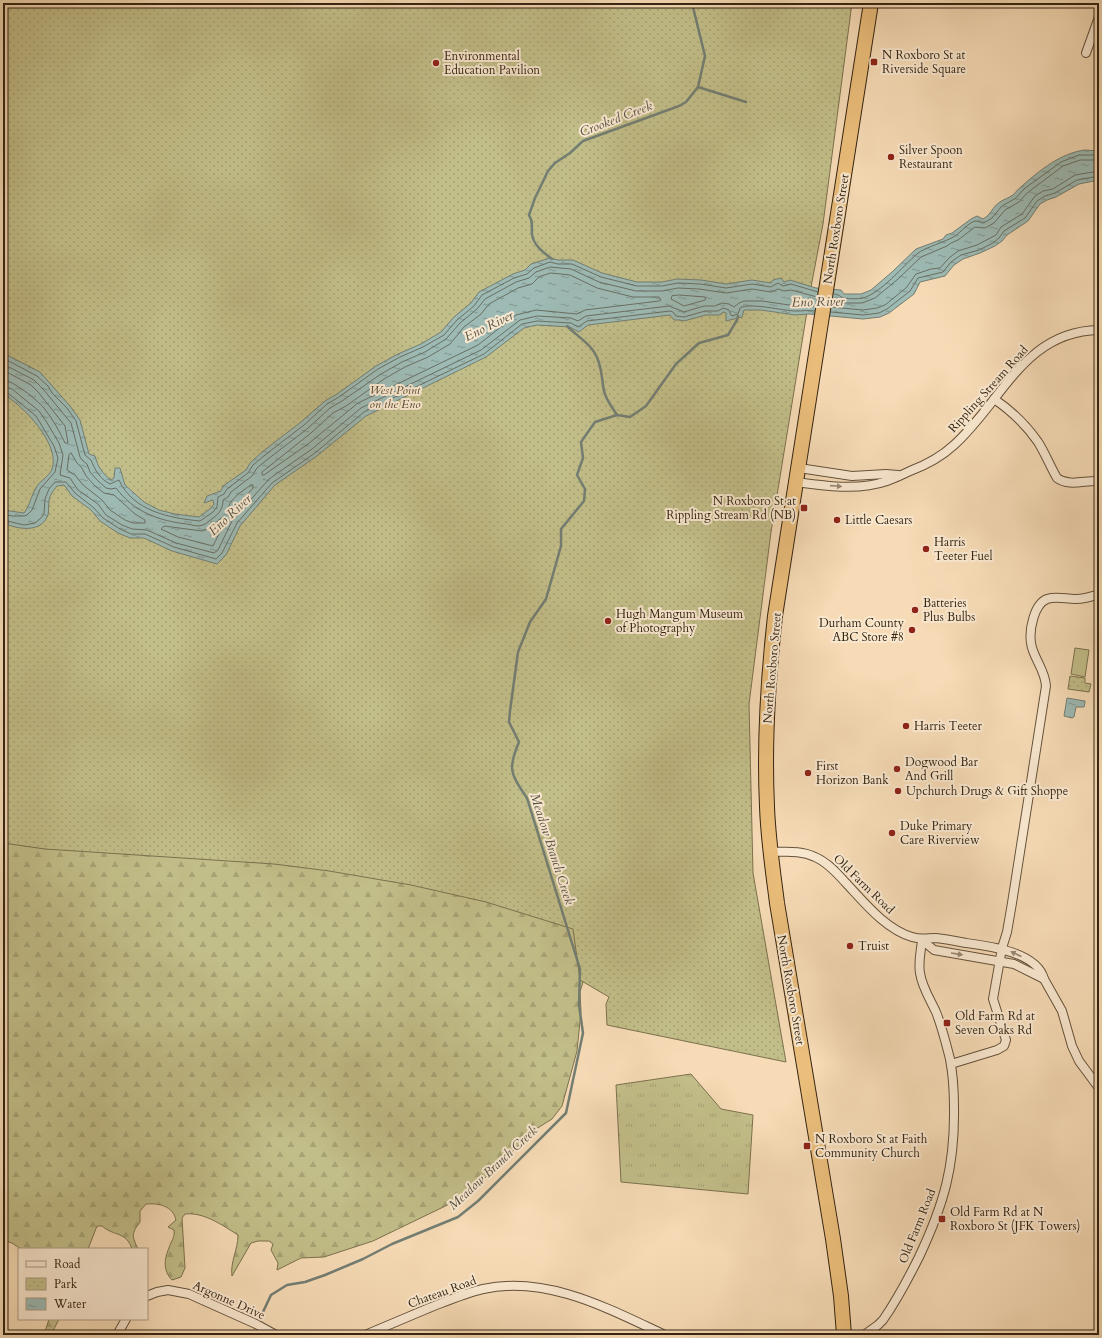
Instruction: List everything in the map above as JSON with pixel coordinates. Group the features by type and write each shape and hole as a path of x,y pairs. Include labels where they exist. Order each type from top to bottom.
{"highway":[{"name":"North Roxboro Street","path":"844,1335 841,1296 833,1239 785,955 770,852 766,768 770,659 775,616 871,3"}],"street":[{"path":"1086,53 1099,17"},
{"name":"Rippling Stream Road","path":"798,475 837,487 852,487 878,484 924,465 954,445 971,428 1025,362 1047,345 1076,333 1099,330"},
{"path":"994,399 1022,422 1034,437 1057,478 1068,483 1099,481"},
{"name":"Rippling Stream Road","path":"798,475 900,475"},
{"path":"950,1064 997,1050 1004,1046 1006,1037 993,999 1012,903 1046,686 1045,677 1030,642 1033,616 1038,606 1046,599 1076,599 1099,594"},
{"name":"Old Farm Road","path":"770,852 802,852 821,860 839,875 888,924 903,934 922,940 920,974 936,1014 950,1064 954,1091 954,1142 948,1178 940,1208 909,1276 895,1301 878,1326 864,1335"},
{"path":"922,940 936,938 1002,948 1025,958 1039,969 1062,1012 1072,1046 1079,1061 1099,1088"},
{"path":"922,940 934,950 1000,960 1021,967 1044,979"},
{"name":"Chateau Road","path":"365,1335 471,1292 508,1286 544,1288 562,1292 591,1302 665,1335"},
{"name":"Argonne Drive","path":"148,1296 168,1290 189,1294 256,1324 276,1335"},
{"path":"117,1335 125,1320"}],"green space":[{"name":"West Point on the Eno","path":"3,3 852,3 823,224 811,287 771,532 749,704 753,873 786,1062 607,1025 606,1004 609,997 580,980 573,929 486,902 411,885 329,871 274,864 45,849 3,843"},
{"path":"3,523 554,817 586,972 580,992 581,1011 577,1051 562,1106 552,1119 536,1129 466,1196 373,1241 324,1257 301,1258 277,1270 278,1263 271,1250 273,1244 269,1241 258,1241 251,1243 232,1276 232,1266 238,1235 206,1217 185,1214 182,1218 185,1268 181,1277 172,1280 167,1273 165,1261 174,1233 174,1230 168,1227 176,1220 172,1211 165,1206 146,1204 140,1211 140,1222 133,1235 138,1248 132,1248 127,1239 102,1226 97,1226 88,1248 20,1248 12,1243 3,1240"},
{"path":"1075,648 1089,650 1085,677 1071,674"},
{"path":"1070,676 1085,678 1085,683 1091,684 1089,692 1068,689"},
{"path":"691,1074 721,1109 753,1115 748,1194 621,1182 616,1085"},
{"path":"49,1320 58,1320 51,1335 44,1335"}],"water":[{"name":"Eno River","path":"1085,150 1099,151 1099,180 1079,184 1040,204 1028,221 1007,235 995,246 963,259 954,265 945,276 920,282 914,294 889,313 880,317 863,319 809,314 795,315 761,310 744,310 742,317 726,321 726,313 723,312 720,315 706,315 684,321 674,320 670,315 588,325 579,332 570,327 537,325 524,328 486,357 366,416 317,456 275,485 240,526 226,555 217,564 172,551 144,538 130,538 118,533 100,521 91,510 72,496 64,485 57,486 52,494 49,500 48,515 45,521 40,525 22,528 3,523 3,510 24,513 37,486 51,472 53,459 51,449 46,438 30,416 3,394 3,353 40,372 70,406 80,420 89,454 95,456 101,470 111,480 114,478 115,468 120,468 125,485 144,502 159,510 199,517 214,504 213,500 204,503 207,496 221,491 223,486 246,470 250,463 262,452 301,422 325,401 376,366 421,344 441,332 454,317 471,303 479,292 513,274 525,270 531,264 550,258 558,260 573,260 602,273 637,282 662,282 677,279 701,280 726,284 752,280 771,283 773,280 781,278 784,282 790,280 816,288 841,290 844,294 861,294 871,290 916,249 943,239 946,235 952,233 977,216 983,219 997,204 1013,195 1019,188 1051,163 1059,158"},
{"path":"1067,698 1085,701 1084,707 1076,707 1074,717 1072,718 1064,716"}],"waterway":[{"name":"Crooked Creek","path":"552,259 534,242 532,222 529,215 535,198 548,171 555,163 570,153 583,141 679,106 686,102 698,87 705,56 692,3"},
{"path":"698,87 746,102"},
{"name":"Meadow Branch Creek","path":"262,1314 271,1295 287,1285 305,1282 325,1275 363,1259 392,1244 458,1217 478,1201 566,1113 583,1033 579,1005 580,969 527,798 512,772 513,759 519,742 509,722 518,652 530,622 546,599 561,546 561,529 584,501 585,489 577,475 583,458 581,442 595,422 617,415 630,417 646,406 676,364 699,343 728,335 738,316"},
{"path":"567,326 589,346 596,355 605,394 617,415"}],"place":[{"name":"N Roxboro St at Riverside Square","path":"874,62"},
{"name":"Environmental Education Pavilion","path":"436,63"},
{"name":"Silver Spoon Restaurant","path":"891,157"},
{"name":"N Roxboro St at Rippling Stream Rd (NB)","path":"804,508"},
{"name":"Little Caesars","path":"837,520"},
{"name":"Harris Teeter Fuel","path":"926,549"},
{"name":"Batteries Plus Bulbs","path":"915,610"},
{"name":"Hugh Mangum Museum of Photography","path":"608,621"},
{"name":"Durham County ABC Store #8","path":"912,630"},
{"name":"Harris Teeter","path":"906,726"},
{"name":"Dogwood Bar And Grill","path":"897,769"},
{"name":"First Horizon Bank","path":"808,773"},
{"name":"Upchurch Drugs & Gift Shoppe","path":"898,791"},
{"name":"Duke Primary Care Riverview","path":"892,833"},
{"name":"Truist","path":"850,946"},
{"name":"Old Farm Rd at Seven Oaks Rd","path":"947,1023"},
{"name":"N Roxboro St at Faith Community Church","path":"807,1146"},
{"name":"Old Farm Rd at N Roxboro St (JFK Towers)","path":"942,1219"}]}
